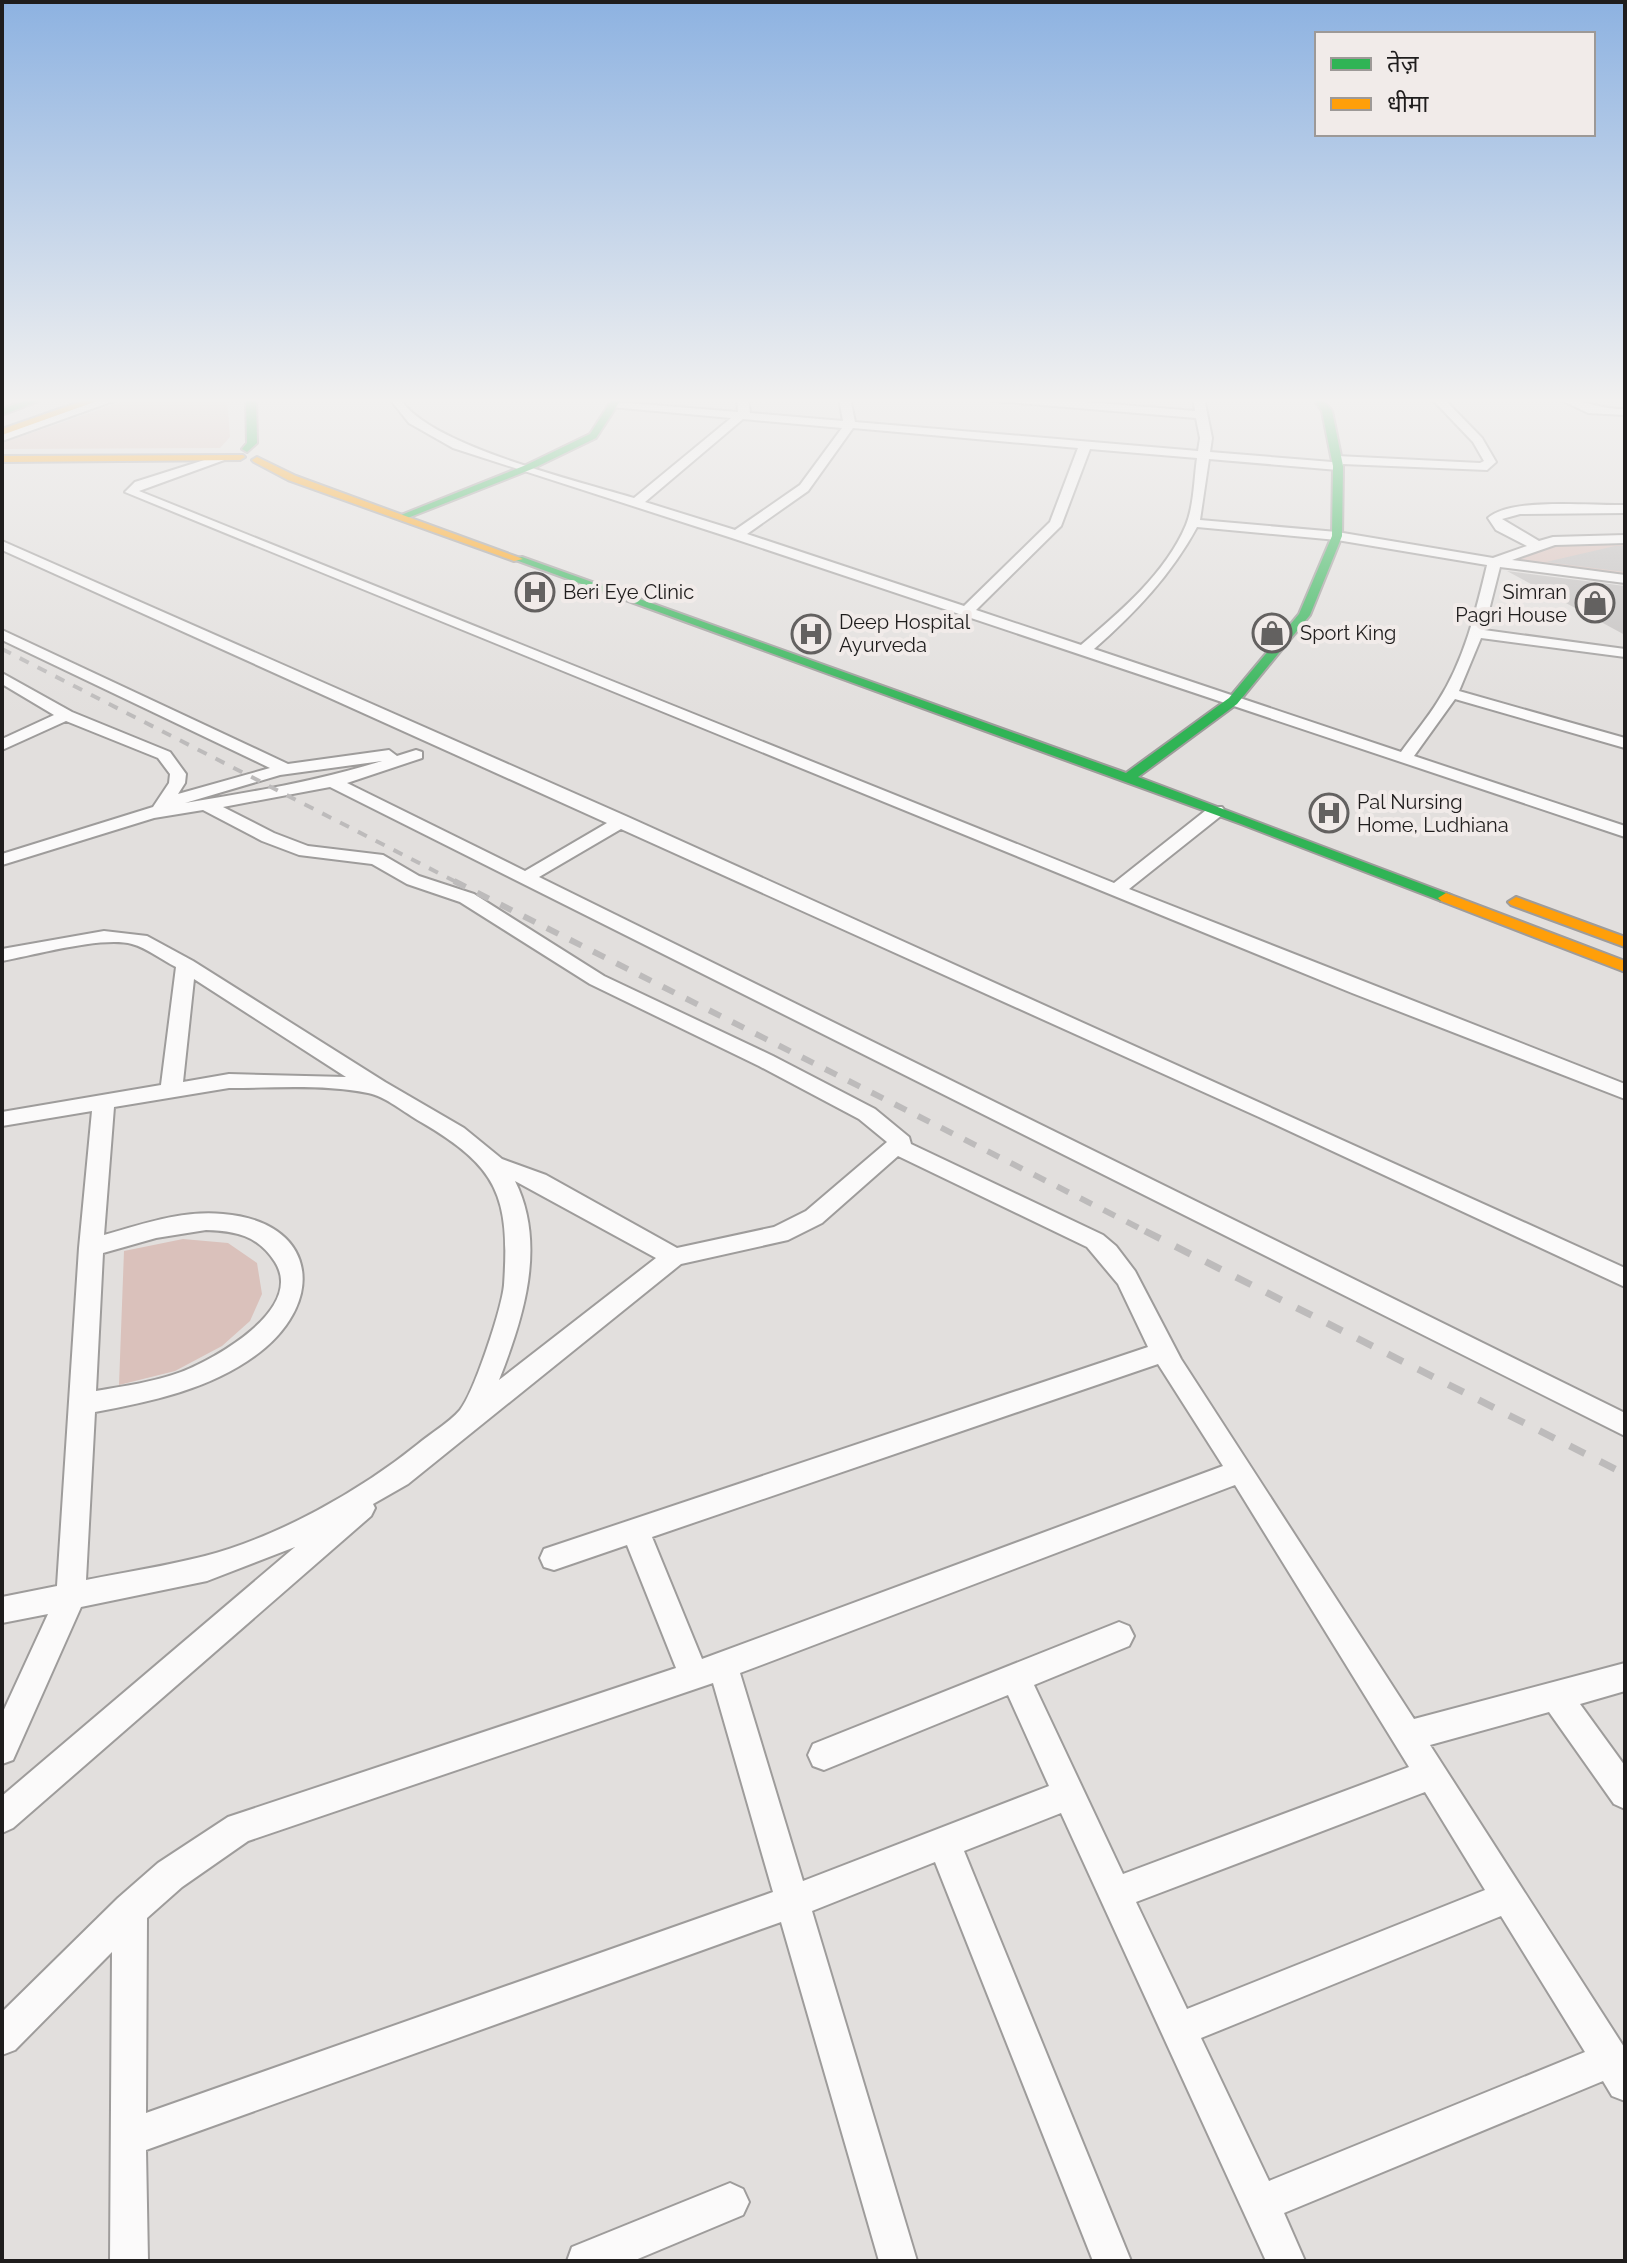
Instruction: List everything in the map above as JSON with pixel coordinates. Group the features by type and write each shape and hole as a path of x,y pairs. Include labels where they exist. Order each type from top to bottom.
{"street":[{"path":"160,504 1359,989 1625,1092"},
{"path":"381,504 1134,773 1420,868"},
{"path":"408,514 435,504"},
{"path":"634,504 967,611 1625,832"},
{"path":"737,535 782,504"},
{"path":"967,611 1056,523 1063,504"},
{"path":"1084,650 1127,613 1174,557 1193,523 1196,504"},
{"path":"1134,773 1233,701 1304,615 1337,536 1337,504"},
{"path":"1538,546 1501,527 1494,518 1520,510 1625,509"},
{"path":"1193,523 1337,536 1494,562 1625,579"},
{"path":"1494,562 1553,541 1625,539"},
{"path":"2,545 1267,1112 1625,1278"},
{"path":"1404,759 1450,693 1476,633 1494,562"},
{"path":"1476,633 1625,653"},
{"path":"2,634 285,769"},
{"path":"2,678 66,715 164,755 178,774 177,783 156,809"},
{"path":"1450,693 1625,743"},
{"path":"2,745 66,715"},
{"path":"2,860 285,769 346,758 416,755 459,749"},
{"path":"156,809 208,806 332,782 416,755"},
{"path":"1134,773 1216,811 1625,967"},
{"path":"332,782 1625,1425"},
{"path":"2,1817 398,1476 674,1257 780,1234 798,1227 814,1217 901,1142 867,1114 597,980 467,898 413,880 377,859 305,851 268,837 208,806"},
{"path":"1118,889 1216,811"},
{"path":"525,878 622,821"},
{"path":"1493,894 1625,942"},
{"path":"2,955 104,937 140,940 186,965 377,1087 456,1133 494,1165 506,1185 516,1218 515,1294 506,1331 472,1415"},
{"path":"171,1089 186,965"},
{"path":"2,1119 229,1081 310,1081 377,1087"},
{"path":"2,1749 71,1596 91,1248 104,1101"},
{"path":"896,1146 1095,1241 1112,1254 1164,1352 1618,2071 1260,2204"},
{"path":"494,1165 538,1181 674,1257"},
{"path":"82,1404 147,1390 204,1373 244,1350 274,1324 288,1303 292,1271 279,1247 257,1228 221,1221 168,1226 91,1248"},
{"path":"554,1558 1164,1352"},
{"path":"2,2037 130,1910 170,1875 239,1828 708,1671 1241,1471"},
{"path":"2,1610 207,1568 295,1535 398,1476"},
{"path":"635,1530 708,1671 794,1901 898,2261"},
{"path":"824,1755 1119,1636"},
{"path":"1407,1736 1625,1677"},
{"path":"1015,1678 1286,2261"},
{"path":"1557,1697 1625,1793"},
{"path":"1114,1894 1431,1774"},
{"path":"127,2138 794,1901 1069,1794"},
{"path":"943,1841 1112,2261"},
{"path":"1178,2030 1508,1897"},
{"path":"129,2261 130,1910"},
{"path":"586,2261 730,2202"}],"shaded area":[{"path":"1625,540 1625,578 1505,562 1555,543"},
{"path":"183,1239 228,1243 257,1263 262,1294 250,1321 222,1346 175,1371 119,1385 124,1251"}],"building":[{"path":"1625,546 1625,572 1546,562"},
{"path":"1507,571 1625,586 1625,635"}],"railway":[{"path":"2,649 458,883"},
{"path":"454,881 1149,1233"},
{"path":"1145,1231 1625,1474"}],"traffic: fast":[{"path":"401,517 435,504"},
{"path":"1127,779 1233,701 1304,615 1337,536 1337,504"},
{"path":"518,559 1246,821 1446,898"}],"traffic: slow":[{"path":"363,504 518,559"},
{"path":"1446,898 1625,967"},
{"path":"1516,902 1625,942"}],"place":[{"name":"Beri Eye Clinic","path":"535,592"},
{"name":"Simran Pagri House","path":"1595,603"},
{"name":"Sport King","path":"1272,633"},
{"name":"Deep Hospital Ayurveda","path":"811,634"},
{"name":"Pal Nursing Home, Ludhiana","path":"1329,813"}]}
